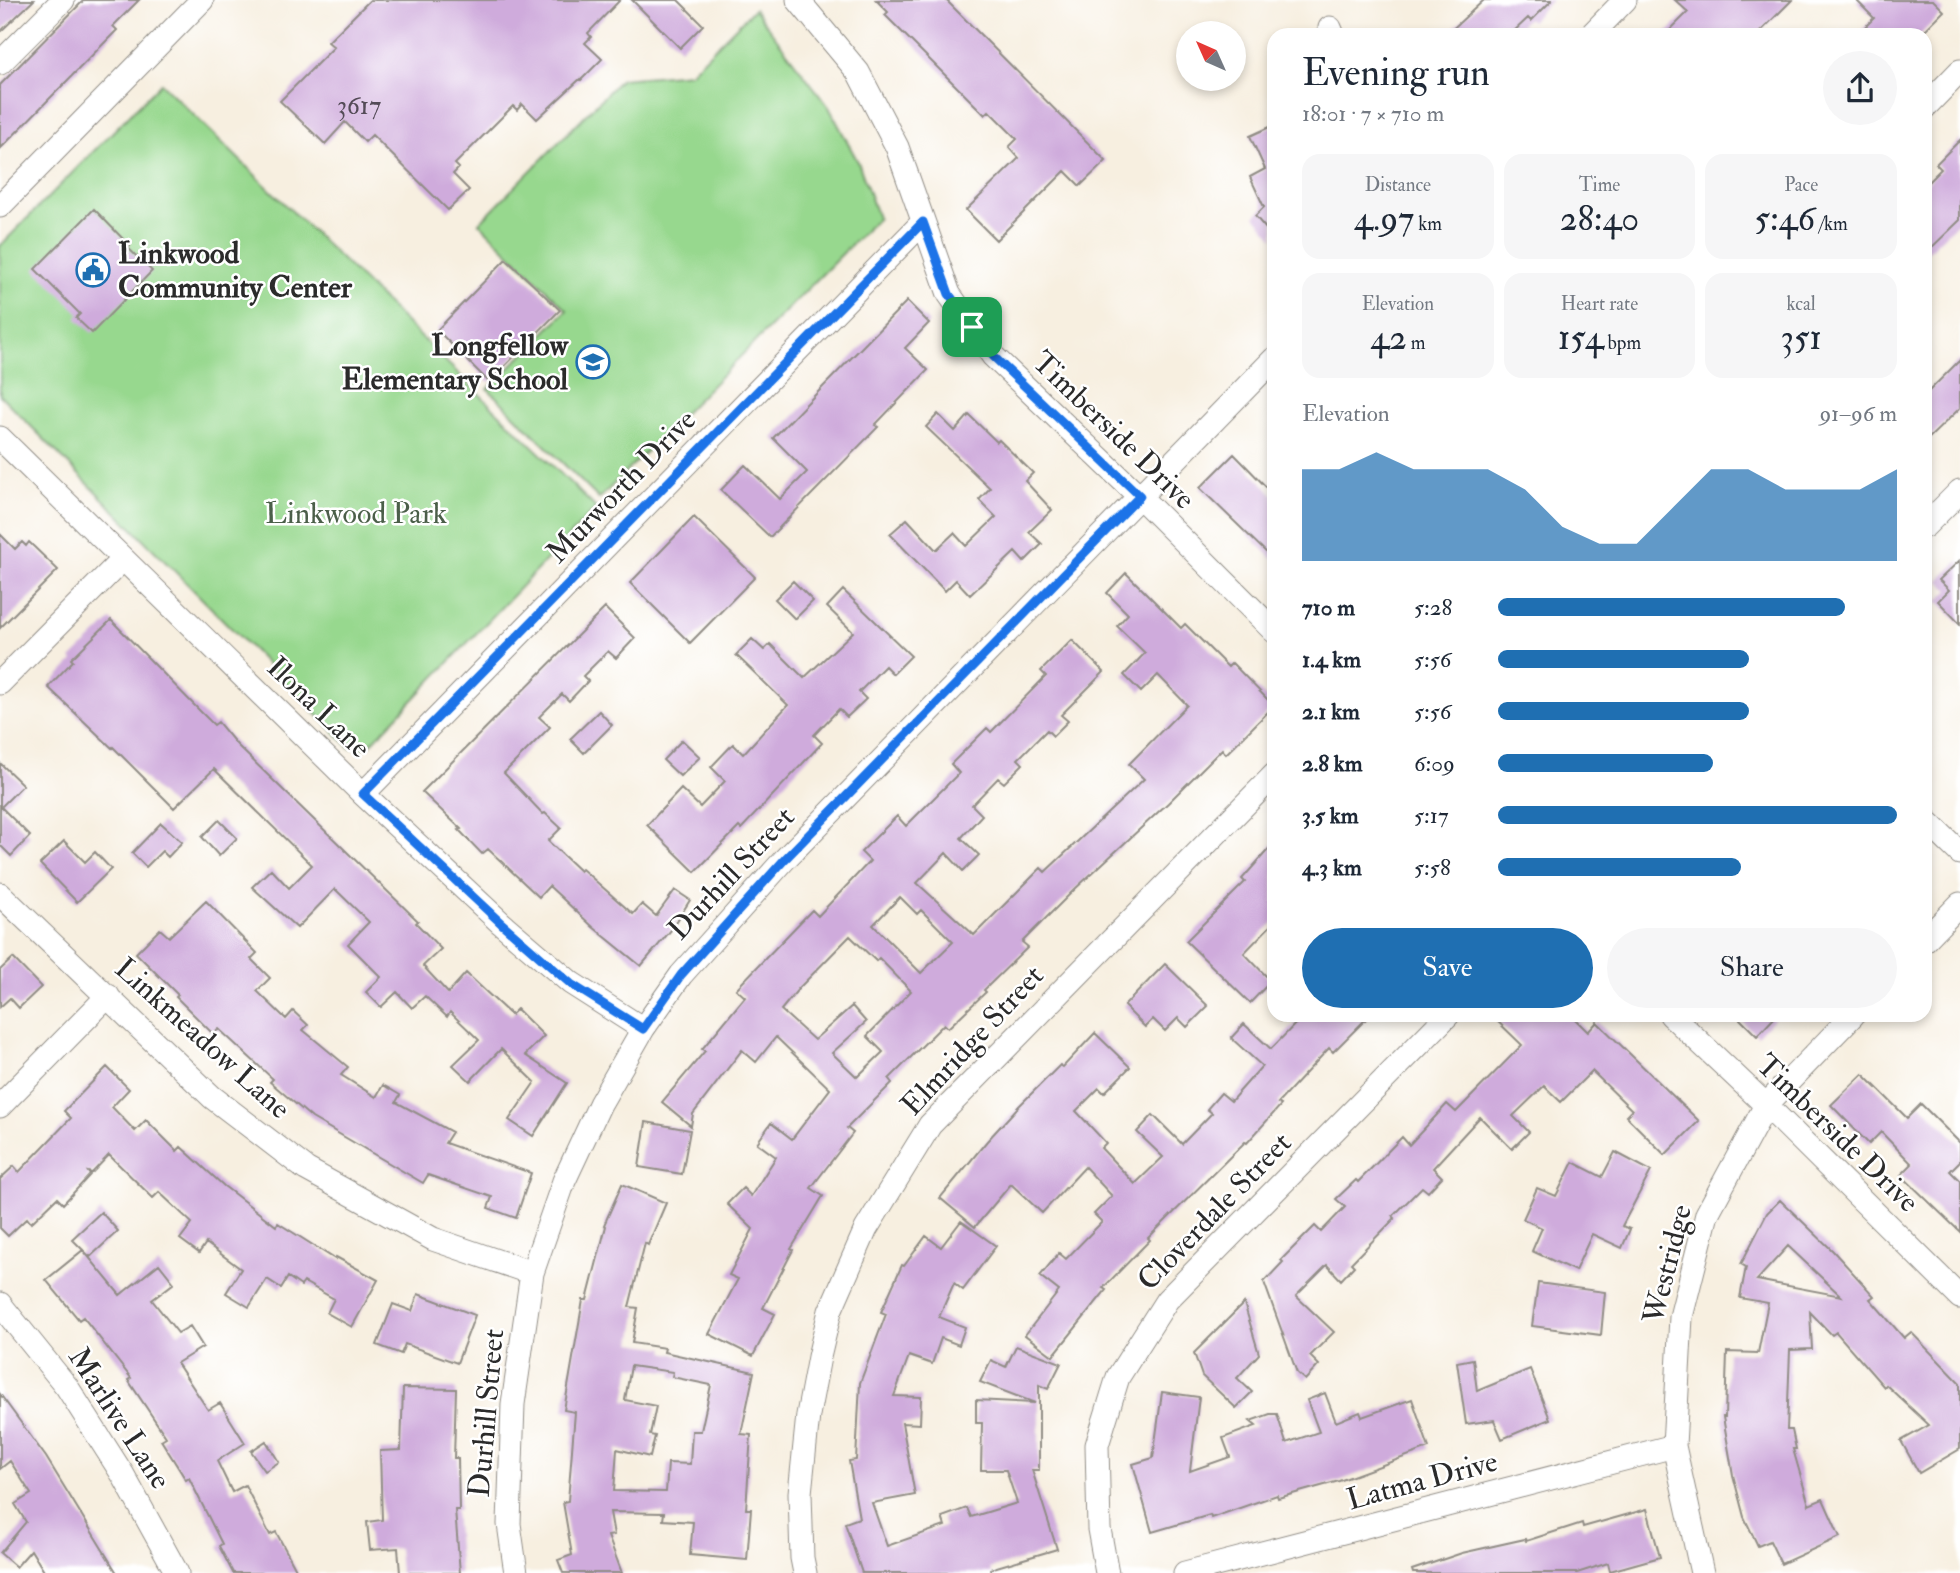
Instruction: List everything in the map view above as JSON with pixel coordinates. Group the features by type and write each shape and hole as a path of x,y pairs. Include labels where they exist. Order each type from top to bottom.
{"street":[{"path":"0,63 63,0"},
{"path":"0,206 202,0"},
{"name":"Timberside Drive","path":"798,0 858,72 897,146 949,294 993,356 1140,496 1267,624"},
{"path":"1598,28 1625,0"},
{"path":"1932,100 1960,71"},
{"name":"Murworth Drive","path":"363,794 923,222"},
{"name":"Durhill Street","path":"516,1573 509,1524 513,1404 532,1273 564,1181 600,1104 643,1029 681,975 785,859 1267,366"},
{"name":"Ilona Lane","path":"0,438 363,794 501,923 571,984 643,1029"},
{"path":"1932,519 1960,491"},
{"path":"0,683 123,559"},
{"name":"Elmridge Street","path":"805,1573 800,1493 808,1415 830,1311 866,1229 930,1125 1267,782"},
{"path":"1932,826 1960,853"},
{"name":"Linkmeadow Lane","path":"0,894 212,1097 306,1169 433,1239 532,1273"},
{"path":"1932,933 1960,904"},
{"path":"0,1106 108,996"},
{"name":"Cloverdale Street","path":"1107,1573 1098,1529 1097,1445 1118,1377 1167,1300 1441,1022"},
{"name":"Timberside Drive","path":"1678,1022 1960,1297"},
{"name":"Westridge","path":"1702,1573 1674,1446 1681,1317 1707,1214 1766,1105 1846,1022"},
{"name":"Marlive Lane","path":"0,1304 66,1387 123,1475 177,1573"},
{"name":"Latma Drive","path":"1185,1573 1674,1446"}],"green space":[{"path":"754,9 829,107 858,162 878,218 599,499 488,389 567,310 479,223 621,79 690,73"},
{"name":"Linkwood Park","path":"161,83 596,508 367,748 350,748 0,395 0,246"}],"building":[{"path":"0,0 34,0 0,32"},
{"path":"84,0 139,0 113,26 117,30 0,149 0,85"},
{"path":"370,0 620,0 588,33 591,37 585,43 602,59 581,80 537,119 522,104 517,110 513,106 455,164 459,168 453,174 469,190 448,210 372,135 365,142 345,122 325,144 280,101 334,47 328,42"},
{"path":"632,0 678,0 703,25 680,48"},
{"path":"876,0 946,0 1106,161 1080,186 1065,171 996,240 966,210 1019,158 1009,147 1017,139 989,111 985,115 885,15 888,12"},
{"path":"1484,0 1552,0 1531,21 1528,18 1517,28 1454,28"},
{"path":"1675,0 1792,0 1764,28 1672,28 1688,12"},
{"path":"1856,0 1933,0 1944,11 1927,28 1864,28 1874,18"},
{"path":"1267,128 1267,230 1255,216 1264,207 1250,177 1265,169 1250,136"},
{"path":"1960,140 1960,220 1932,247 1932,178 1941,169 1936,164"},
{"name":"Linkwood Community Center","path":"94,209 152,271 92,333 76,318 80,314 35,269"},
{"path":"506,259 560,310 489,382 437,330"},
{"path":"907,301 929,323 905,348 928,370 875,425 878,427 770,537 721,490 745,465 780,499 807,472 773,438"},
{"path":"1960,360 1960,408 1932,435 1932,388"},
{"path":"938,414 955,431 969,415 997,442 999,440 1033,473 1025,481 1052,510 1029,532 1042,544 1024,562 1015,552 970,595 956,580 945,591 890,534 907,519 936,550 954,533 966,546 996,517 979,500 990,488 926,427"},
{"path":"1234,454 1267,488 1267,553 1200,488"},
{"path":"694,517 755,577 690,643 630,583"},
{"path":"0,534 15,549 22,542 26,546 29,542 58,570 0,628"},
{"path":"1960,560 1960,624 1938,601 1949,590 1939,580"},
{"path":"1126,573 1181,628 1185,624 1228,667 1232,663 1267,699 1267,713 1226,754 1222,749 1075,889 1022,942 1028,947 984,990 986,992 948,1028 944,1024 889,1079 892,1083 847,1128 853,1133 811,1188 823,1196 791,1249 793,1250 763,1308 775,1314 753,1356 709,1334 738,1279 729,1275 753,1229 727,1204 743,1188 751,1196 776,1157 757,1143 771,1123 792,1139 830,1089 776,1037 756,1062 742,1050 693,1114 691,1126 662,1102 705,1051 702,1049 745,997 736,989 812,910 818,916 870,861 861,852 897,816 906,826 959,773 951,764 987,728 991,732 1046,676 1041,671 1072,640 1104,672 1061,715 1068,721 1053,736 1047,730 1018,759 1023,764 1004,783 998,778 972,805 982,815 961,838 979,855 963,871 946,853 917,883 974,935 1041,868 1045,872 1144,779 1129,764 1187,705 1158,675 1141,692 1124,675 1145,653 1117,626 1128,614 1107,593","holes":["900,897 917,914 921,910 953,942 921,973 873,925","850,936 876,961 879,958 911,991 867,1036 883,1052 857,1077 832,1053 866,1022 852,1006 814,1040 781,1010"]},
{"path":"793,581 813,601 795,619 775,599"},
{"path":"843,590 911,656 893,674 885,666 859,692 866,699 847,717 839,709 814,735 822,743 741,829 739,827 695,872 647,825 681,789 700,807 725,781 711,767 733,744 743,754 788,705 736,655 752,639 764,650 770,644 804,678 853,632 827,607"},
{"path":"605,608 635,638 616,658 608,651 583,676 588,681 569,701 562,694 539,717 550,727 504,773 543,814 561,828 548,841 633,914 642,904 656,916 675,890 690,900 672,929 641,966 549,886 539,897 488,849 482,854 459,830 461,829 422,792"},
{"path":"111,620 214,725 218,722 237,745 418,921 416,923 441,949 423,966 448,993 466,973 511,1015 517,1009 544,1036 525,1055 567,1083 533,1136 509,1120 535,1082 501,1049 470,1081 453,1065 479,1040 450,1012 447,1017 425,996 412,1008 397,992 381,1007 366,992 381,977 348,944 369,922 335,889 297,928 252,887 271,869 289,888 312,865 214,769 174,808 48,687 73,661 71,659"},
{"path":"599,711 612,725 584,753 570,739"},
{"path":"682,740 700,757 680,776 663,760"},
{"path":"0,763 23,785 1,807 30,836 11,856 0,845"},
{"path":"219,820 237,838 219,856 202,837"},
{"path":"161,823 182,842 168,857 162,851 146,867 132,853"},
{"path":"64,841 85,862 95,852 111,869 77,902 40,864"},
{"path":"1267,851 1267,929 1244,953 1267,977 1267,985 1250,1003 1186,941 1245,882 1242,879"},
{"path":"206,901 257,953 251,959 270,978 257,991 286,1019 293,1011 308,1025 303,1030 348,1067 341,1075 376,1097 383,1085 400,1095 396,1102 452,1132 445,1143 531,1173 516,1218 488,1208 492,1197 428,1175 423,1183 312,1118 270,1082 273,1079 219,1029 213,1034 176,997 178,995 136,953 160,929 169,937"},
{"path":"13,958 41,987 19,1008 10,998 0,1007 0,970"},
{"path":"1165,964 1208,1006 1187,1027 1178,1018 1165,1031 1153,1019 1145,1027 1124,1006"},
{"path":"1297,1022 1363,1022 1333,1052 1329,1048 1278,1103 1281,1105 1247,1143 1245,1142 1148,1238 1150,1240 1103,1288 1106,1290 1053,1356 1025,1335 1059,1291 1040,1276 1059,1253 1066,1259 1102,1222 1094,1214 1112,1196 1085,1167 1042,1213 1011,1184 975,1227 940,1198 987,1141 1060,1065 1063,1067 1095,1033 1130,1067 1104,1093 1099,1088 1076,1111 1106,1143 1101,1148 1135,1184 1163,1157 1137,1132 1153,1115 1182,1144 1212,1113 1207,1109 1221,1093 1231,1101 1262,1066 1231,1038 1244,1024 1271,1049"},
{"path":"1498,1022 1578,1022 1588,1032 1597,1022 1699,1121 1665,1155 1626,1116 1632,1110 1592,1071 1561,1102 1544,1086 1513,1116 1529,1132 1512,1149 1480,1117 1433,1168 1442,1177 1428,1192 1422,1187 1393,1216 1395,1218 1351,1263 1354,1266 1341,1280 1327,1265 1296,1296 1334,1332 1310,1356 1319,1365 1305,1380 1297,1373 1264,1282 1283,1262 1281,1260 1315,1226 1321,1232 1345,1207 1336,1199 1356,1180 1358,1182 1402,1137 1409,1145 1447,1104 1456,1112 1522,1045"},
{"path":"1743,1022 1770,1022 1757,1036"},
{"path":"107,1067 129,1089 112,1107 135,1131 146,1120 177,1151 181,1147 224,1186 276,1226 278,1223 335,1259 336,1257 378,1280 352,1327 327,1313 334,1299 304,1282 301,1286 288,1277 281,1288 267,1279 249,1307 226,1293 241,1269 206,1243 199,1253 180,1239 192,1223 159,1192 153,1198 109,1155 92,1173 88,1172 90,1175 63,1204 57,1198 31,1223 27,1218 8,1236 0,1228 0,1179 14,1166 19,1172 71,1118 64,1111"},
{"path":"1863,1074 1907,1118 1921,1104 1960,1143 1960,1161 1950,1171 1960,1181 1960,1232 1901,1175 1912,1164 1881,1132 1869,1144 1831,1105"},
{"path":"646,1122 690,1130 682,1174 639,1167"},
{"path":"1615,1152 1651,1171 1622,1226 1630,1229 1622,1248 1592,1234 1575,1271 1532,1251 1542,1228 1523,1219 1537,1188 1556,1196 1573,1162 1602,1177"},
{"path":"622,1184 666,1203 648,1245 645,1243 629,1307 638,1308 632,1343 665,1348 664,1352 754,1372 741,1434 751,1435 746,1509 751,1509 747,1560 690,1555 693,1522 663,1520 664,1513 610,1512 614,1535 608,1536 622,1573 563,1573 558,1560 572,1555 563,1502 568,1501 575,1412 564,1410 583,1300 587,1300 606,1226 604,1225","holes":["631,1366 673,1372 672,1377 711,1385 701,1431 692,1431 690,1464 668,1463 666,1492 614,1491 617,1449 650,1457 655,1436 650,1435 656,1406 625,1400"]},
{"path":"1780,1200 1833,1251 1874,1296 1870,1299 1904,1338 1911,1332 1960,1383 1960,1449 1919,1473 1901,1441 1929,1425 1886,1385 1884,1387 1836,1332 1832,1335 1810,1312 1812,1349 1790,1350 1787,1430 1792,1430 1796,1449 1793,1449 1809,1505 1823,1499 1840,1537 1781,1564 1770,1541 1758,1546 1744,1517 1733,1475 1723,1417 1727,1352 1758,1353 1768,1303 1740,1298 1746,1267 1741,1264 1767,1213","holes":["1788,1246 1841,1296 1757,1280"]},
{"path":"101,1212 118,1231 90,1257 72,1239"},
{"path":"961,1221 996,1246 963,1290 954,1283 939,1317 965,1327 959,1345 941,1338 932,1364 909,1356 894,1396 921,1397 920,1424 902,1423 915,1495 872,1503 887,1546 945,1526 942,1517 967,1508 971,1517 1017,1503 1006,1470 981,1470 982,1423 976,1423 976,1400 1035,1403 980,1382 991,1360 1006,1367 1016,1346 1061,1363 1048,1389 1039,1385 1039,1470 1032,1470 1057,1549 990,1569 991,1573 862,1573 845,1523 859,1518 849,1461 856,1460 860,1383 886,1314 881,1312 902,1265 904,1266 926,1236 941,1247"},
{"path":"83,1250 120,1295 159,1264 174,1283 152,1300 178,1333 190,1326 203,1347 177,1363 208,1410 220,1403 245,1443 217,1461 232,1492 245,1485 270,1535 276,1532 298,1573 233,1573 219,1546 222,1544 189,1478 186,1480 161,1440 166,1437 128,1380 131,1378 83,1317 79,1320 46,1280"},
{"path":"1538,1283 1605,1292 1601,1335 1532,1326"},
{"path":"418,1294 475,1315 457,1363 405,1344 401,1354 377,1345 393,1304 412,1311"},
{"path":"1244,1303 1259,1354 1237,1378 1252,1392 1236,1408 1202,1376 1194,1353"},
{"path":"1473,1359 1477,1391 1530,1369 1550,1419 1502,1439 1494,1420 1466,1424 1457,1362"},
{"path":"403,1388 456,1389 454,1458 458,1458 459,1510 455,1510 460,1573 400,1573 398,1548 370,1550 367,1522 382,1520 380,1451 401,1450"},
{"path":"1162,1392 1199,1397 1190,1471 1230,1457 1223,1438 1256,1426 1250,1421 1270,1414 1277,1414 1286,1443 1319,1432 1307,1400 1325,1393 1336,1422 1360,1412 1362,1417 1412,1399 1429,1448 1339,1481 1278,1498 1277,1495 1211,1518 1210,1515 1152,1532 1133,1464 1153,1458"},
{"path":"0,1394 46,1457 117,1573 45,1573 31,1550 16,1567 0,1553 26,1522 15,1504 31,1494 10,1461 0,1469"},
{"path":"266,1441 279,1462 265,1471 251,1451"},
{"path":"1647,1509 1660,1557 1610,1571 1608,1563 1577,1573 1413,1573 1412,1570 1462,1553 1525,1539 1526,1541 1582,1523 1583,1527"}],"place":[{"name":"Linkwood Community Center","path":"93,270"},
{"name":"Longfellow Elementary School","path":"593,362"}],"route":[{"path":"923,222 949,294 972,327 993,356 1140,496 785,859 681,975 643,1029 571,984 501,923 363,794 923,222"}]}
